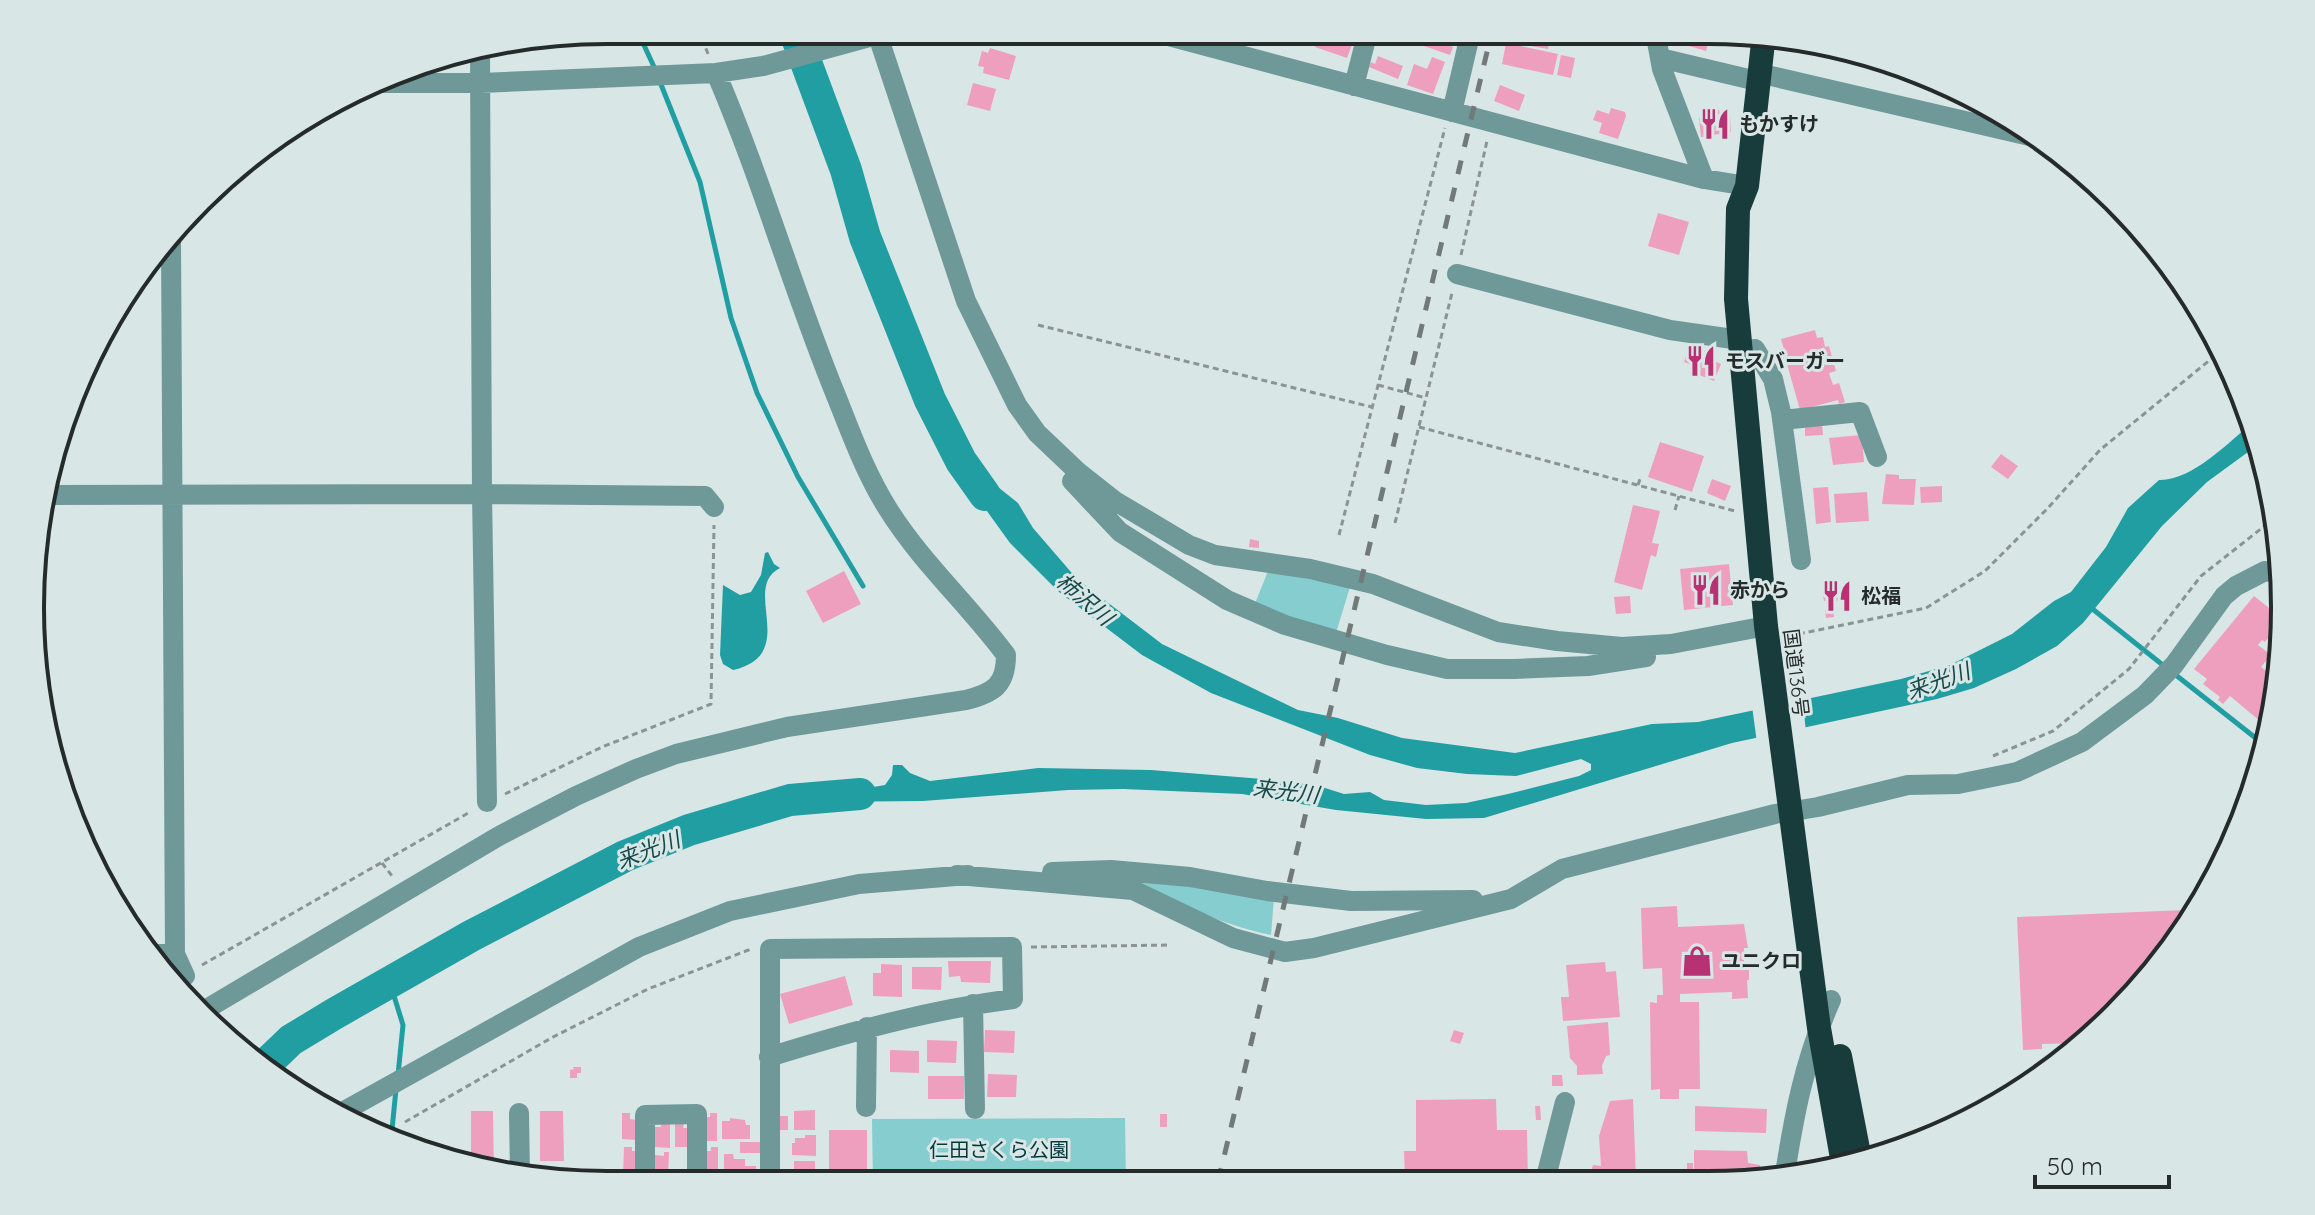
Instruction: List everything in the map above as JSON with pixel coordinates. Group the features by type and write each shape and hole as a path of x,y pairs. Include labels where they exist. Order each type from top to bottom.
{"highway":[{"name":"国道136号","path":"1762,47 1747,186 1738,209 1736,299 1748,345 1775,641 1796,803 1819,1028 1841,1155"},
{"name":"国道136号","path":"1796,803 1858,1150"}],"street":[{"path":"402,83 481,83 722,73 763,66 840,44"},
{"path":"883,44 966,301 1017,405 1059,468 1120,532 1227,600 1285,625 1360,648 1447,669 1588,666 1678,652 1717,636"},
{"path":"1222,44 1354,86 1704,179 1747,186"},
{"path":"1354,86 1365,44"},
{"path":"1452,112 1468,44"},
{"path":"1657,44 1704,179"},
{"path":"1660,58 2009,132"},
{"path":"480,59 487,802"},
{"path":"210,1007 499,836 636,769 676,754 787,727 988,695 999,684 1006,671 1006,655 888,509 861,457 805,321 722,73"},
{"path":"171,251 172,496 165,954 185,976"},
{"path":"1457,274 1670,330 1748,345 1773,379 1782,420 1801,560"},
{"path":"1782,420 1860,412 1877,457"},
{"path":"1040,436 1115,501 1189,545 1215,555 1310,569 1373,584 1472,623 1513,634 1622,647 1671,644 1717,636 1775,641"},
{"path":"56,495 705,496 714,507"},
{"path":"957,875 1133,890 1233,938 1285,952 1314,948 1511,899 1562,869 1796,803 1908,785 1958,784 2017,772 2082,742 2145,695 2174,665 2224,596 2236,586 2265,571 2270,572"},
{"path":"349,1108 639,947 730,911 859,884 957,875 1111,870 1190,877 1267,891 1351,901 1511,899"},
{"path":"769,1057 867,1027 973,1004 1013,999 1012,947 770,949 769,1057 770,1171"},
{"path":"1786,1165 1797,1097 1831,1000"},
{"path":"973,1004 975,1109"},
{"path":"866,1107 867,1027"},
{"path":"1548,1171 1565,1102"},
{"path":"519,1113 520,1164"},
{"path":"645,1171 645,1115 697,1114 697,1171"}],"path":[{"path":"706,44 722,73"},
{"path":"1339,535 1441,138 1452,112"},
{"path":"1395,523 1492,122"},
{"path":"1038,325 1372,407"},
{"path":"1775,641 1926,608 1985,571 2100,450 2213,358"},
{"path":"1378,385 1426,398"},
{"path":"1419,427 1735,511"},
{"path":"1638,485 1641,476"},
{"path":"1675,510 1679,496"},
{"path":"1990,757 2053,731 2129,669 2201,576 2265,526"},
{"path":"1012,947 1171,945"},
{"path":"405,1122 553,1037 648,989 754,948 770,949"}],"green space":[{"path":"1268,571 1350,587 1336,633 1254,606"},
{"path":"1129,876 1274,898 1271,935 1198,911"},
{"name":"仁田さくら公園","path":"1125,1118 1126,1171 873,1171 872,1119"}],"water":[{"path":"2243,431 2249,451 2207,482 2162,526 2083,623 2057,646 2016,669 1974,688 1937,699 1732,743 1484,818 1426,819 1336,810 1242,794 1123,789 923,801 817,802 814,790 885,785 892,775 893,765 902,765 910,773 930,781 1038,768 1151,770 1288,781 1344,794 1370,792 1384,800 1426,805 1466,803 1579,776 1591,770 1591,764 1581,759 1516,776 1417,768 1370,755 1211,693 1142,655 1059,592 1010,543 953,464 968,455 993,483 1018,503 1033,528 1077,579 1162,644 1298,710 1338,718 1402,738 1515,753 1652,724 1698,722 1901,679 1950,665 2012,634 2054,601 2071,592 2106,547 2128,508 2159,480 2172,479 2210,459"},
{"path":"768,552 780,568 769,577 765,590 767,636 763,650 753,662 733,670 723,664 720,655 723,585 740,595 751,592 761,575 765,553"}],"pier":[{"path":"1802,694 1806,732 1757,743 1752,706"}],"building":[{"path":"1316,44 1352,44 1347,58 1315,47"},
{"path":"1418,44 1448,44 1453,47 1450,55"},
{"path":"1506,44 1558,54 1553,75 1502,64"},
{"path":"1519,44 1549,44 1548,49"},
{"path":"1682,44 1708,44 1706,51"},
{"path":"990,48 1016,56 1009,80 983,73 984,67 978,66 982,51 988,53"},
{"path":"1561,55 1575,58 1571,78 1557,75"},
{"path":"1378,56 1403,66 1398,79 1369,67 1371,62 1375,64"},
{"path":"1432,57 1445,62 1433,94 1407,85 1414,64 1427,69"},
{"path":"973,83 996,89 990,111 967,105"},
{"path":"1500,85 1525,95 1519,111 1494,101"},
{"path":"1611,108 1625,112 1626,116 1618,139 1599,133 1602,123 1593,120 1597,110 1609,114"},
{"path":"1719,110 1720,115 1730,114 1731,132 1701,137 1699,118 1705,117 1707,111"},
{"path":"1658,213 1689,222 1679,255 1648,246"},
{"path":"1815,330 1817,338 1823,337 1825,347 1829,346 1836,371 1829,373 1833,385 1839,383 1845,402 1839,404 1838,400 1800,410 1787,364 1782,365 1779,355 1785,353 1781,339"},
{"path":"1690,345 1713,354 1711,360 1721,364 1714,381 1699,375 1701,368 1684,362"},
{"path":"1822,425 1823,435 1805,436 1805,426"},
{"path":"1862,435 1864,462 1833,465 1829,438"},
{"path":"1660,442 1704,456 1692,492 1648,477"},
{"path":"2001,454 2018,466 2008,479 1991,467"},
{"path":"1886,474 1899,475 1899,479 1916,479 1914,505 1882,504"},
{"path":"1712,479 1731,486 1725,501 1707,493"},
{"path":"1942,486 1942,502 1921,503 1920,487"},
{"path":"1828,487 1831,522 1816,524 1813,488"},
{"path":"1867,492 1869,521 1836,523 1834,494"},
{"path":"1633,505 1660,511 1652,543 1659,544 1656,557 1651,555 1642,590 1614,582"},
{"path":"1250,539 1259,541 1259,548 1249,547"},
{"path":"1729,564 1733,605 1684,610 1680,569"},
{"path":"844,571 861,604 823,623 806,591"},
{"path":"1849,588 1850,600 1824,601 1822,590"},
{"path":"1630,596 1631,613 1616,614 1614,597"},
{"path":"2254,596 2271,609 2270,635 2258,645 2269,653 2261,667 2267,672 2259,720 2230,696 2223,704 2218,700 2220,697 2203,684 2207,679 2194,669"},
{"path":"1833,609 1834,617 1826,618 1825,610"},
{"path":"1677,906 1678,927 1744,924 1748,948 1744,948 1744,967 1749,966 1748,998 1732,999 1732,992 1680,994 1680,1002 1699,1002 1700,1089 1679,1089 1679,1099 1660,1099 1660,1089 1651,1090 1650,1002 1657,1003 1657,995 1663,995 1662,968 1643,969 1641,908"},
{"path":"2183,910 2131,979 2079,1031 2065,1043 2042,1044 2042,1049 2023,1050 2017,917"},
{"path":"948,961 991,961 990,983 961,982 960,976 949,977"},
{"path":"1605,962 1606,972 1616,971 1620,1017 1563,1021 1561,997 1569,997 1566,965"},
{"path":"881,964 902,965 902,997 873,996 873,973 881,973"},
{"path":"912,967 942,967 941,990 912,989"},
{"path":"845,976 853,1005 789,1024 780,994"},
{"path":"1608,1022 1610,1055 1606,1056 1602,1066 1603,1074 1577,1075 1577,1066 1570,1058 1567,1026"},
{"path":"985,1030 1015,1031 1014,1053 984,1052"},
{"path":"1454,1030 1464,1033 1460,1044 1450,1041"},
{"path":"927,1040 957,1041 956,1063 927,1062"},
{"path":"890,1050 919,1051 919,1073 890,1072"},
{"path":"573,1067 581,1067 577,1078 570,1078"},
{"path":"988,1074 1017,1075 1016,1097 987,1097"},
{"path":"1552,1075 1562,1075 1563,1086 1552,1086"},
{"path":"928,1076 964,1076 964,1099 928,1099"},
{"path":"1496,1099 1497,1130 1527,1130 1528,1171 1405,1171 1404,1151 1416,1151 1416,1100"},
{"path":"1633,1099 1636,1171 1591,1171 1593,1165 1601,1166 1599,1136 1610,1101"},
{"path":"1535,1106 1540,1106 1541,1120 1536,1120"},
{"path":"1695,1106 1767,1109 1766,1133 1695,1131"},
{"path":"815,1110 815,1130 794,1130 794,1111"},
{"path":"471,1111 493,1111 494,1159 471,1154"},
{"path":"540,1111 563,1111 564,1161 540,1161"},
{"path":"622,1113 630,1113 630,1119 637,1120 637,1140 622,1139"},
{"path":"710,1113 717,1113 717,1141 706,1141 706,1117 710,1117"},
{"path":"1160,1114 1167,1114 1167,1127 1160,1127"},
{"path":"776,1116 788,1116 788,1130 776,1130"},
{"path":"730,1118 745,1120 746,1125 750,1125 750,1139 722,1139 722,1121 730,1121"},
{"path":"661,1123 670,1123 670,1148 655,1147 655,1127 661,1127"},
{"path":"675,1124 684,1124 683,1128 688,1128 688,1147 675,1147"},
{"path":"829,1130 867,1130 867,1171 829,1171"},
{"path":"805,1135 816,1135 816,1156 792,1155 795,1138 805,1138"},
{"path":"740,1142 761,1142 762,1153 740,1153"},
{"path":"624,1147 632,1147 632,1151 637,1151 636,1171 623,1171"},
{"path":"711,1147 718,1147 718,1171 705,1171 705,1151 711,1151"},
{"path":"1694,1150 1747,1151 1748,1163 1760,1165 1760,1168 1744,1170 1694,1171"},
{"path":"664,1152 669,1152 668,1171 654,1171 655,1155 664,1156"},
{"path":"724,1154 733,1154 734,1159 745,1159 745,1166 756,1166 756,1171 724,1171"},
{"path":"794,1161 815,1161 815,1171 794,1171"},
{"path":"1687,1163 1693,1163 1693,1171 1687,1171"}],"waterway":[{"path":"643,44 655,69"},
{"name":"柿沢川","path":"799,44 846,170 865,237 930,400 961,461 985,495"},
{"path":"660,82 700,182 731,318 757,393 798,477 863,586"},
{"path":"2090,607 2164,666"},
{"path":"2172,672 2255,738"},
{"name":"来光川","path":"271,1060 291,1040 334,1014 471,936 625,856 689,830 790,800 860,794"},
{"path":"390,983 403,1025 398,1075"},
{"path":"392,1128 396,1089"}],"railway":[{"path":"1221,1171 1489,44"}],"place":[{"name":"もかすけ","path":"1715,124"},
{"name":"モスバーガー","path":"1701,361"},
{"name":"赤から","path":"1706,590"},
{"name":"松福","path":"1837,596"},
{"name":"ユニクロ","path":"1697,961"}]}
